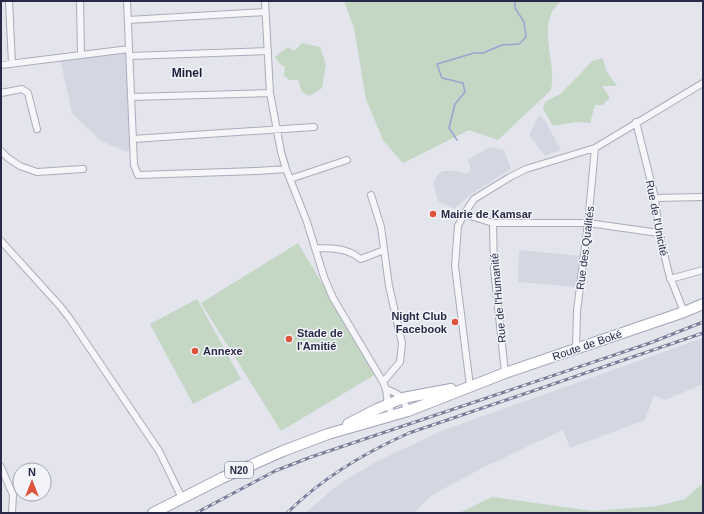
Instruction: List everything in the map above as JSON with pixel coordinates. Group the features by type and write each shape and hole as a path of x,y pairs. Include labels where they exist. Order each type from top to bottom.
{"main road":[{"name":"Route de Boké","path":"470,386 684,312 703,304"},
{"name":"N20","path":"154,513 246,467 328,434 403,398 470,386"},
{"name":"N20","path":"328,434 408,411 470,386"}],"street":[{"path":"9,1 12,64"},
{"path":"80,1 81,54"},
{"path":"128,1 134,165 138,175 257,171 286,168"},
{"path":"265,1 270,93 281,152 316,248 324,277 333,298 386,388 388,405 393,416"},
{"path":"128,20 265,12"},
{"path":"1,65 81,54 130,52 268,51"},
{"path":"470,386 455,266 458,226 474,199 526,169 595,148 703,83"},
{"path":"1,93 22,89 28,93 37,129"},
{"path":"131,98 270,93"},
{"name":"Rue de l'Unicité","path":"636,122 655,198 659,233 670,279 684,312"},
{"path":"133,139 314,127"},
{"name":"Rue des Qualités","path":"576,349 577,311 588,223 595,148"},
{"path":"1,152 20,166 37,172 83,170"},
{"path":"290,179 347,160"},
{"path":"371,195 381,227 389,286 402,343 400,362 383,382"},
{"path":"655,198 703,197"},
{"path":"464,214 493,223 588,223 659,233"},
{"name":"Rue de l'Humanité","path":"493,223 494,269 505,373"},
{"path":"1,242 3,247 60,306 70,319 159,451 182,498"},
{"path":"316,248 342,250 355,254 361,259 384,250"},
{"path":"670,279 703,270"},
{"path":"386,388 403,398 408,411"},
{"path":"1,467 4,485 13,495 12,513"}],"shaded area":[{"path":"128,53 135,139 127,152 101,141 72,113 60,59"},
{"path":"539,115 545,121 561,150 545,156 529,135"},
{"path":"490,147 504,150 511,169 471,194 454,209 438,201 433,183 438,174 443,171 456,171 465,174 471,171 468,160"},
{"path":"519,250 581,256 577,287 518,282"},
{"path":"703,338 703,384 665,400 654,395 645,420 570,448 563,430 484,467 432,495 413,513 305,513 339,484 372,464 441,431"}],"green space":[{"path":"344,1 561,1 552,13 548,26 552,72 551,90 498,140 469,130 403,163 383,140 366,99 354,28"},
{"path":"302,43 320,47 326,64 322,88 309,96 302,92 298,80 289,80 284,75 285,67 280,64 275,57 288,47 294,51"},
{"path":"602,58 607,72 617,86 602,86 610,98 602,105 595,105 590,123 576,122 553,126 543,109 545,102 560,94 592,61"},
{"name":"Stade de l'Amitié","path":"298,243 376,374 281,431 201,303"},
{"name":"Annexe","path":"197,299 241,379 193,404 150,324"},
{"path":"703,483 703,513 459,513 492,497 593,511 658,506 685,499"}],"waterway":[{"path":"457,140 449,128 455,104 465,92 463,83 442,78 437,64 474,53 483,53 502,45 519,44 526,37 524,22 515,8 515,1"}],"railway":[{"path":"196,513 275,471 311,457 650,343 703,322"},
{"path":"287,513 300,500 344,467 409,433 703,333"}],"place":[{"name":"Mairie de Kamsar","path":"433,214"},
{"name":"Night Club Facebook","path":"455,322"},
{"name":"Stade de l'Amitié","path":"289,339"},
{"name":"Annexe","path":"195,351"}],"district":[{"name":"Minel","path":"187,73"}]}
